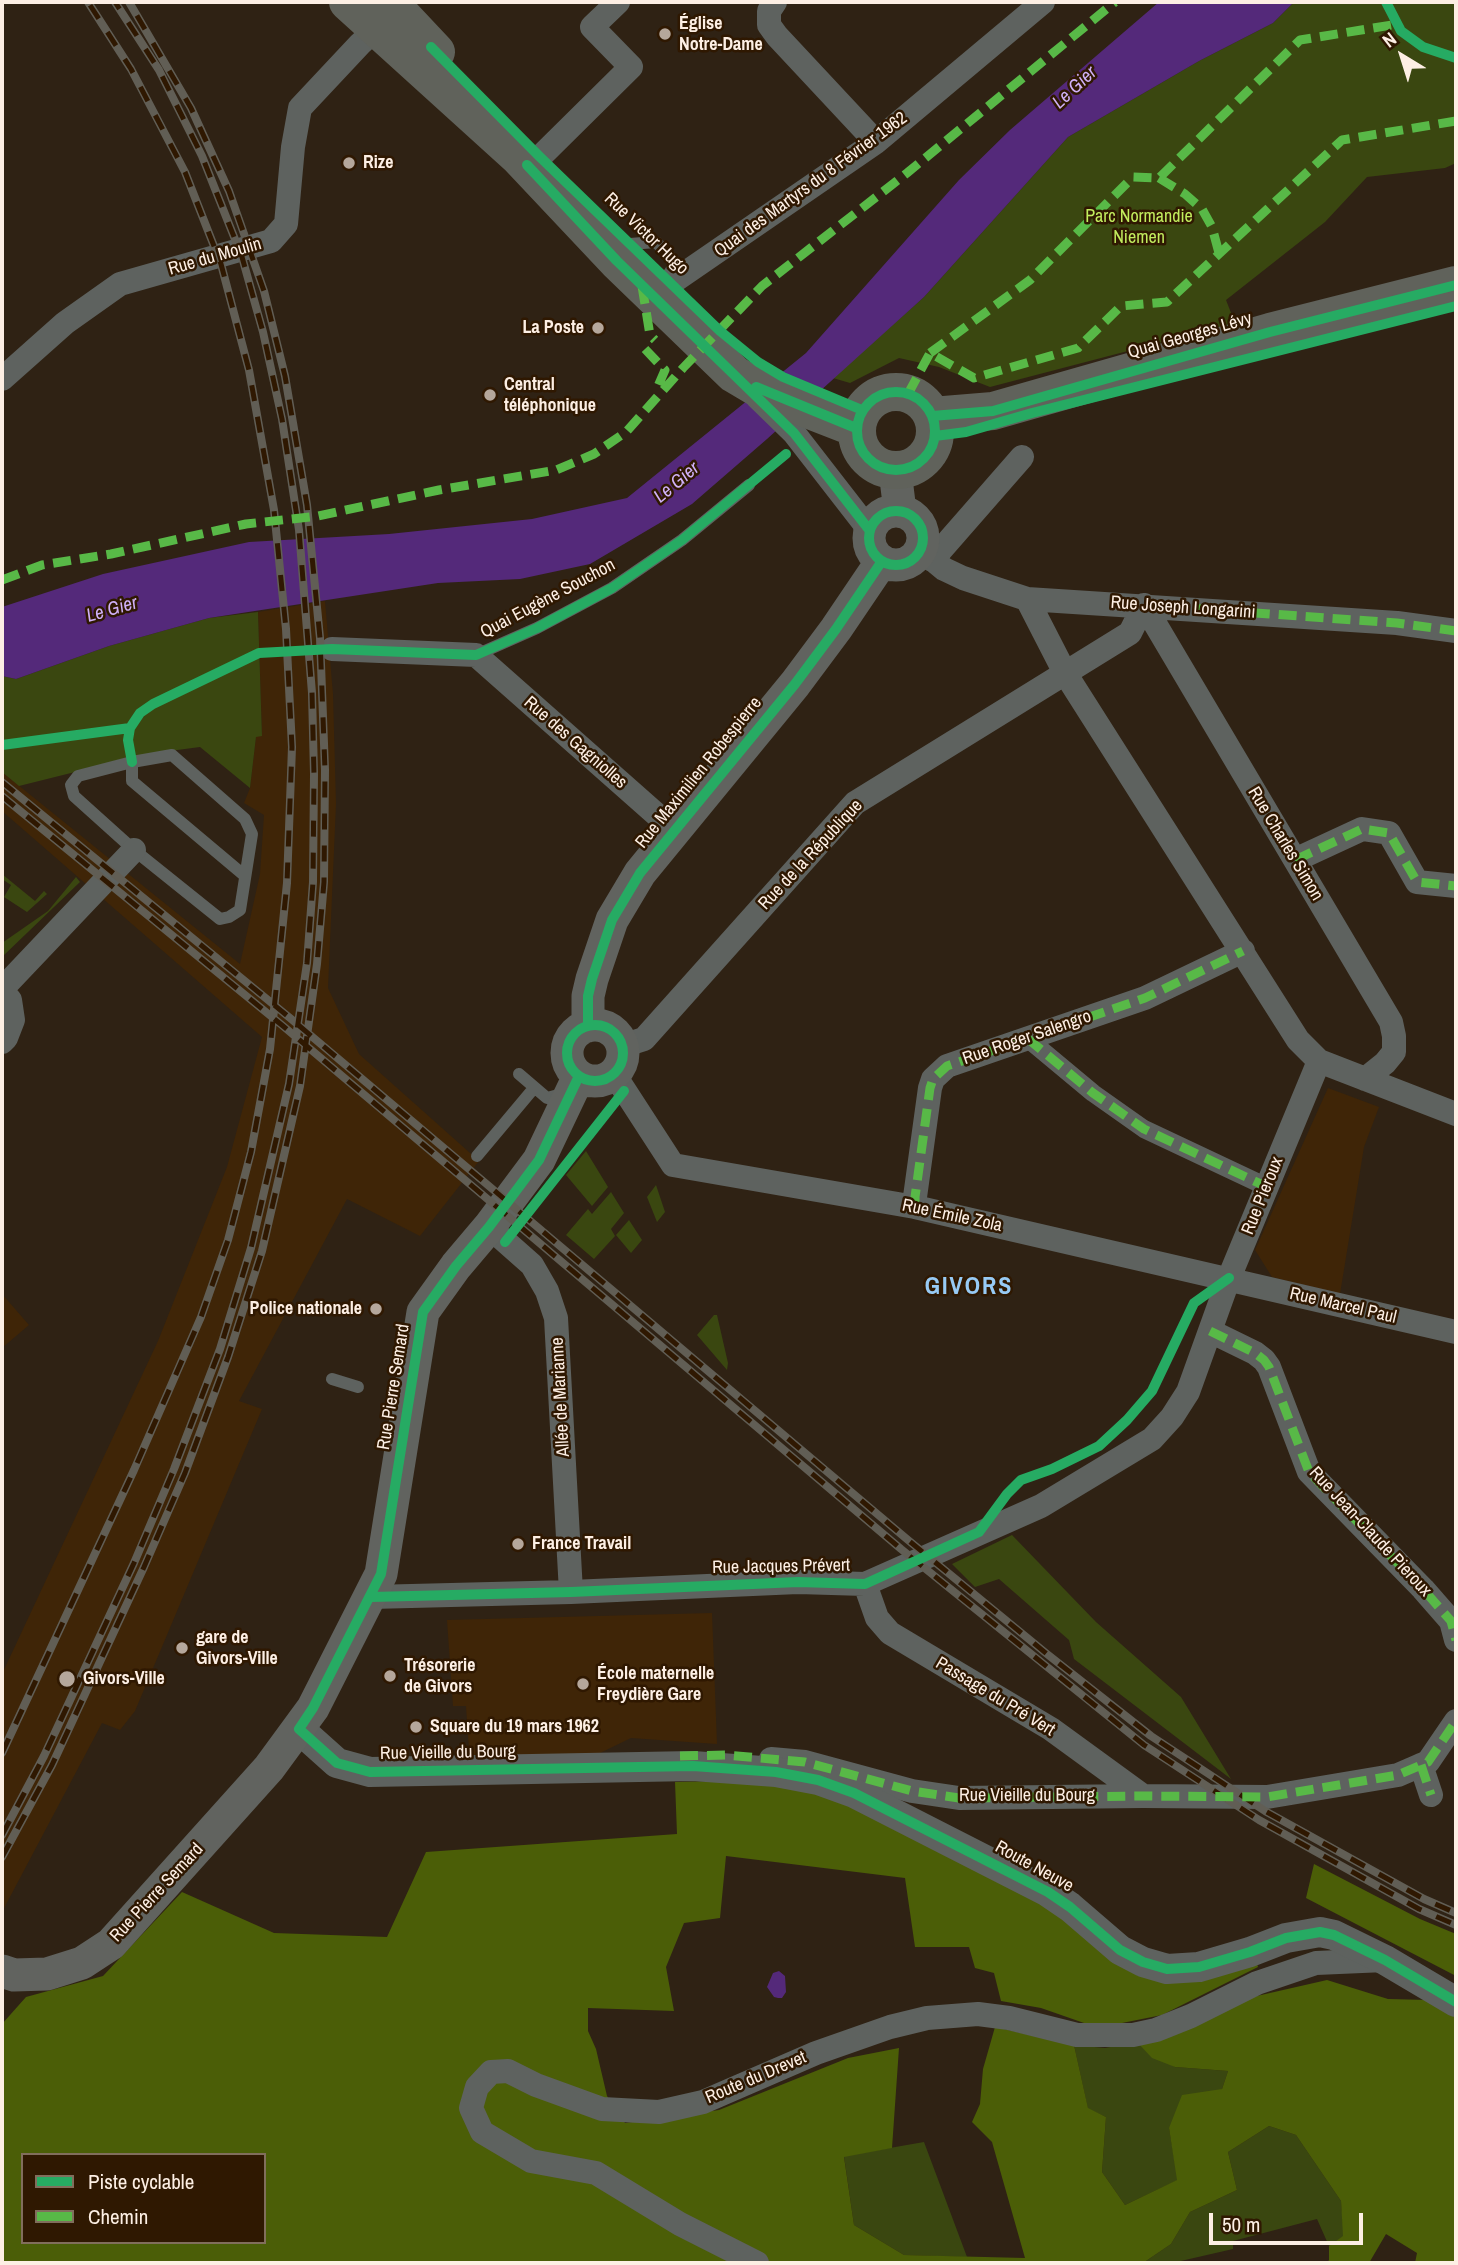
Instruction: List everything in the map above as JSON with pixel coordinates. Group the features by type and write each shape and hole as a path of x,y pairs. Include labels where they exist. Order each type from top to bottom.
{"main road":[{"name":"Rue Victor Hugo","path":"348,2 392,11 630,244 734,374 766,393 813,414 859,419"},
{"name":"Rue Victor Hugo","path":"392,11 519,157 617,261 663,285 758,362 783,377 813,414"},
{"name":"Quai Georges Lévy","path":"934,426 1270,331 1456,285"},
{"name":"Quai Georges Lévy","path":"934,426 966,432 1456,306"},
{"path":"895,392 918,399 934,426 931,450 922,461 909,469 895,471 879,468 866,458 858,444 859,419 871,400 882,394 895,392"},
{"path":"895,471 900,511"},
{"path":"900,511 918,522 923,531 927,555 892,565 876,546 882,515 900,511"},
{"name":"Rue Maximilien Robespierre","path":"588,1026 588,996 612,920 640,873 795,684 836,629 876,546"},
{"path":"588,1026 608,1028 616,1034 618,1060 596,1081 575,1072 567,1048 577,1032 588,1026"},
{"name":"Rue Pierre Semard","path":"2,1971 14,1975 47,1974 82,1963 111,1944 269,1768 313,1708 381,1574 423,1312 539,1160 575,1072"}],"street":[{"path":"540,157 631,66 592,27 618,2"},
{"path":"775,2 769,12 769,25 876,142"},
{"name":"Quai des Martyrs du 8 Février 1962","path":"663,285 876,142 1034,5"},
{"name":"Rue du Moulin","path":"2,379 65,323 120,284 271,241 286,224 293,147 300,108 392,11"},
{"name":"Rue Victor Hugo","path":"813,414 876,546"},
{"path":"927,555 1023,457"},
{"name":"Rue Joseph Longarini","path":"927,555 944,569 963,578 1027,599 1397,623 1456,631"},
{"path":"1027,599 1065,673 1298,1040 1319,1061 1456,1114"},
{"name":"Rue de la République","path":"618,1060 644,1040 855,803 1130,633 1144,605"},
{"name":"Rue Charles Simon","path":"1144,605 1391,1022 1394,1052 1365,1079"},
{"name":"Quai Eugène Souchon","path":"332,649 476,655"},
{"name":"Rue des Gagniolles","path":"476,655 674,830"},
{"path":"1295,860 1362,829 1389,833 1417,882 1456,886"},
{"path":"2,1042 13,1020 10,1000 2,990 134,850"},
{"name":"Rue Roger Salengro","path":"915,1207 930,1088 933,1079 947,1066 1145,998 1242,951"},
{"path":"1027,1038 1093,1093 1144,1129 1267,1186"},
{"name":"Rue Émile Zola","path":"618,1060 673,1165 915,1207 1230,1278"},
{"name":"Rue Pieroux","path":"1210,1331 1319,1061"},
{"name":"Allée de Marianne","path":"489,1227 532,1265 547,1290 556,1318 571,1592"},
{"name":"Rue Marcel Paul","path":"1230,1278 1456,1332"},
{"name":"Rue Jacques Prévert","path":"371,1597 571,1592 798,1581 864,1584 1041,1506 1152,1438 1172,1417 1188,1392 1210,1331"},
{"name":"Rue Jean-Claude Pieroux","path":"1210,1331 1264,1360 1309,1472 1423,1589 1455,1629"},
{"name":"Passage du Pré Vert","path":"864,1584 877,1618 890,1633 1051,1729 1143,1796"},
{"name":"Rue Vieille du Bourg","path":"299,1729 337,1763 370,1772 612,1767 632,1757 725,1755 805,1762 912,1791 959,1798 1267,1797 1398,1775 1427,1762 1456,1721"},
{"path":"1421,1765 1431,1795"},
{"name":"Route Neuve","path":"612,1767 694,1766 776,1772 834,1785 1048,1892 1128,1955 1167,1969 1199,1967 1286,1938 1320,1932 1334,1935 1385,1960 1456,2002"},
{"name":"Route du Drevet","path":"757,2263 680,2224 596,2173 531,2161 482,2132 471,2108 477,2087 491,2072 508,2071 536,2085 601,2109 659,2112 704,2102 816,2053 890,2027 927,2018 978,2014 1009,2018 1077,2035 1133,2035 1156,2031 1257,1983 1316,1963 1385,1960"}],"lane":[{"name":"Quai Eugène Souchon","path":"476,655 537,628 612,588 682,540 749,485"},
{"path":"172,755 245,819 252,834 240,910 220,919 134,850 74,796 71,785 78,776 132,762 172,755"},
{"path":"132,762 132,781 245,876"},
{"path":"519,1074 547,1098 562,1094 575,1072"},
{"path":"477,1156 534,1088"},
{"path":"332,1379 358,1387"}],"shaded area":[{"path":"325,601 333,694 336,804 328,988 359,1054 479,1161 420,1236 347,1199 239,1401 262,1409 135,1711 120,1730 102,1723 2,1912 2,1674 158,1341 227,1167 262,1037 2,811 2,772 240,964 260,874 264,815 244,803 250,788 256,736 262,735 258,612"},
{"path":"1328,1088 1379,1107 1364,1147 1340,1294 1272,1277 1255,1250"},
{"path":"2,1294 29,1325 2,1348"},
{"name":"École maternelle Freydière Gare","path":"712,1613 717,1744 631,1738 600,1753 470,1764 466,1706 453,1706 447,1620"}],"green space":[{"name":"Parc Normandie Niemen","path":"1294,2 1456,2 1456,163 1445,168 1367,177 1325,222 1226,300 1235,323 990,387 939,367 899,358 850,383 833,378 924,297 1068,137 1199,61 1273,23"},
{"path":"258,612 262,736 256,737 250,788 200,747 147,754 19,786 2,772 2,676 16,679 109,646 209,618"},
{"path":"2,874 35,901 44,891 47,894 27,912 4,897 11,885 2,879"},
{"path":"76,877 80,882 2,957 2,943 48,911"},
{"path":"586,1151 608,1187 592,1206 566,1175"},
{"path":"656,1185 665,1212 657,1222 647,1197"},
{"path":"611,1192 624,1213 611,1229 615,1236 594,1259 566,1235 588,1209 592,1214"},
{"path":"629,1220 642,1240 631,1253 616,1235"},
{"path":"714,1315 717,1315 728,1363 727,1370 697,1335"},
{"path":"1012,1535 1096,1622 1181,1697 1231,1779 1074,1659 1069,1640 999,1579 975,1587 952,1564"},
{"path":"764,1780 828,1789 1045,1904 1115,1960 1255,1957 1258,1967 1162,2015 1117,2024 1084,2023 1041,2008 1001,2001 994,1973 975,1968 969,1947 915,1947 905,1878 726,1856 720,1918 684,1923 666,1967 674,2011 588,2008 588,2031 596,2049 607,2096 625,2123 719,2110 848,2058 899,2048 892,2148 844,2157 854,2225 904,2255 1025,2258 992,2142 972,2122 980,2104 983,2069 995,2027 1074,2045 1088,2108 1106,2117 1102,2172 1125,2205 1177,2180 1169,2128 1182,2095 1222,2089 1228,2071 1175,2067 1152,2058 1137,2042 1248,1998 1327,1980 1388,1999 1428,2000 1456,2014 1456,2263 1415,2263 1417,2253 1386,2234 1369,2263 1327,2263 1329,2246 1343,2236 1341,2201 1296,2135 1269,2126 1228,2152 1237,2190 1190,2212 1171,2244 1143,2263 2,2263 2,2024 26,1997 103,1976 182,1892 274,1933 387,1937 426,1852 677,1834 675,1782"},
{"path":"1314,1864 1420,1919 1456,1934 1456,1976 1306,1898"},
{"path":"1137,2042 1175,2067 1228,2071 1222,2089 1169,2128 1178,2180 1125,2205 1102,2172 1106,2117 1088,2109 1074,2045 1105,2048"},
{"path":"1269,2126 1296,2135 1341,2201 1344,2236 1329,2246 1317,2219 1233,2241 1233,2249 1172,2263 1143,2263 1171,2244 1190,2212 1237,2190 1228,2152"},
{"path":"924,2142 967,2257 904,2255 854,2225 844,2156"}],"water":[{"name":"Le Gier","path":"1159,2 1294,2 1273,23 1199,61 1068,137 924,297 767,439 692,504 590,564 520,579 438,583 209,618 109,646 16,679 2,676 2,607 103,574 249,542 389,534 532,519 627,498 806,353 959,180 1010,130"},
{"path":"779,1971 785,1976 786,1992 782,1998 774,1997 767,1987 773,1973"}],"railway":[{"path":"2,1753 134,1470 201,1317 228,1240 251,1152 270,1049 287,883 292,747 286,629 274,510 249,370 221,264 185,172 131,69 88,2"},
{"path":"2,1835 44,1756 134,1563 220,1349 251,1248 289,1084 307,963 313,882 312,693 299,530 282,419 263,332 242,257 202,156 159,70 115,2"},
{"path":"2,1857 52,1765 144,1567 185,1473 228,1357 262,1251 300,1086 317,964 324,882 325,770 320,638 307,505 285,376 264,291 229,191 191,108 129,2"},
{"path":"2,782 290,1018 908,1540 1151,1736 1265,1811 1424,1899 1456,1913"},
{"path":"2,796 283,1026 901,1549 1144,1745 1259,1820 1419,1909 1456,1925"}],"marked path":[{"path":"2,580 42,565 111,554 246,524 318,516 439,490 556,470 594,454 626,432 762,286 907,173 1115,2"},
{"path":"930,353 1030,280 1133,177 1159,178 1300,40 1398,24"},
{"path":"908,394 930,353 974,378 1078,348 1121,306 1167,302 1342,140 1456,121"},
{"path":"1159,178 1185,194 1202,209 1212,227 1219,253"},
{"path":"642,286 650,335 655,340"},
{"path":"645,349 665,370 655,393"},
{"path":"1144,605 1397,623 1456,631"},
{"path":"1295,860 1362,829 1389,833 1417,882 1456,886"},
{"path":"915,1207 930,1088 933,1079 947,1066 1145,998 1243,951"},
{"path":"1027,1038 1093,1093 1144,1129 1267,1187"},
{"path":"1210,1331 1264,1360 1309,1472 1423,1589 1451,1621 1456,1640"},
{"path":"680,1756 725,1755 805,1762 912,1791 959,1798 1267,1797 1398,1775 1428,1762 1456,1721"},
{"path":"1421,1765 1431,1795"}],"cycle path":[{"path":"1386,2 1401,31 1423,47 1456,58"},
{"path":"431,47 720,331 758,362 783,377 862,410"},
{"path":"527,165 617,261 794,433 870,531"},
{"path":"932,416 993,411 1270,332 1456,285"},
{"path":"935,436 966,432 1456,306"},
{"path":"756,387 856,428"},
{"path":"888,392 904,392 918,398 929,409 935,423 935,431 935,439 929,453 918,464 904,470 888,470 874,464 863,453 857,439 857,423 863,409 874,398 888,392"},
{"path":"132,762 128,740 130,728 140,713 153,704 259,653 332,649 476,655 537,628 612,588 682,540 786,454"},
{"path":"896,511 915,519 923,538 915,557 896,565 877,557 869,538 877,519 896,511"},
{"path":"588,1026 588,996 612,920 640,873 795,684 882,561"},
{"path":"2,745 130,728"},
{"path":"595,1025 610,1030 618,1038 623,1053 618,1068 610,1076 595,1081 580,1076 572,1068 567,1053 572,1038 580,1030 595,1025"},
{"path":"579,1076 539,1160 423,1312 381,1574 313,1708 299,1729 337,1763 370,1772 693,1766 776,1772 818,1780 854,1793 1048,1892 1070,1907 1120,1950 1143,1962 1167,1969 1199,1967 1286,1938 1320,1932 1334,1935 1385,1960 1456,2002"},
{"path":"505,1242 624,1091"},
{"path":"371,1597 798,1582 865,1584 979,1532 1021,1480 1052,1469 1099,1446 1127,1420 1152,1391 1194,1303 1229,1278"}],"place":[{"name":"Église Notre-Dame","path":"665,34"},
{"name":"Rize","path":"349,163"},
{"name":"La Poste","path":"598,328"},
{"name":"Central téléphonique","path":"490,395"},
{"name":"Police nationale","path":"376,1309"},
{"name":"France Travail","path":"518,1544"},
{"name":"gare de Givors-Ville","path":"182,1648"},
{"name":"Trésorerie de Givors","path":"390,1676"},
{"name":"Givors-Ville","path":"67,1679"},
{"name":"École maternelle Freydière Gare","path":"583,1684"},
{"name":"Square du 19 mars 1962","path":"416,1727"}],"district":[{"name":"GIVORS","path":"969,1288"}]}
